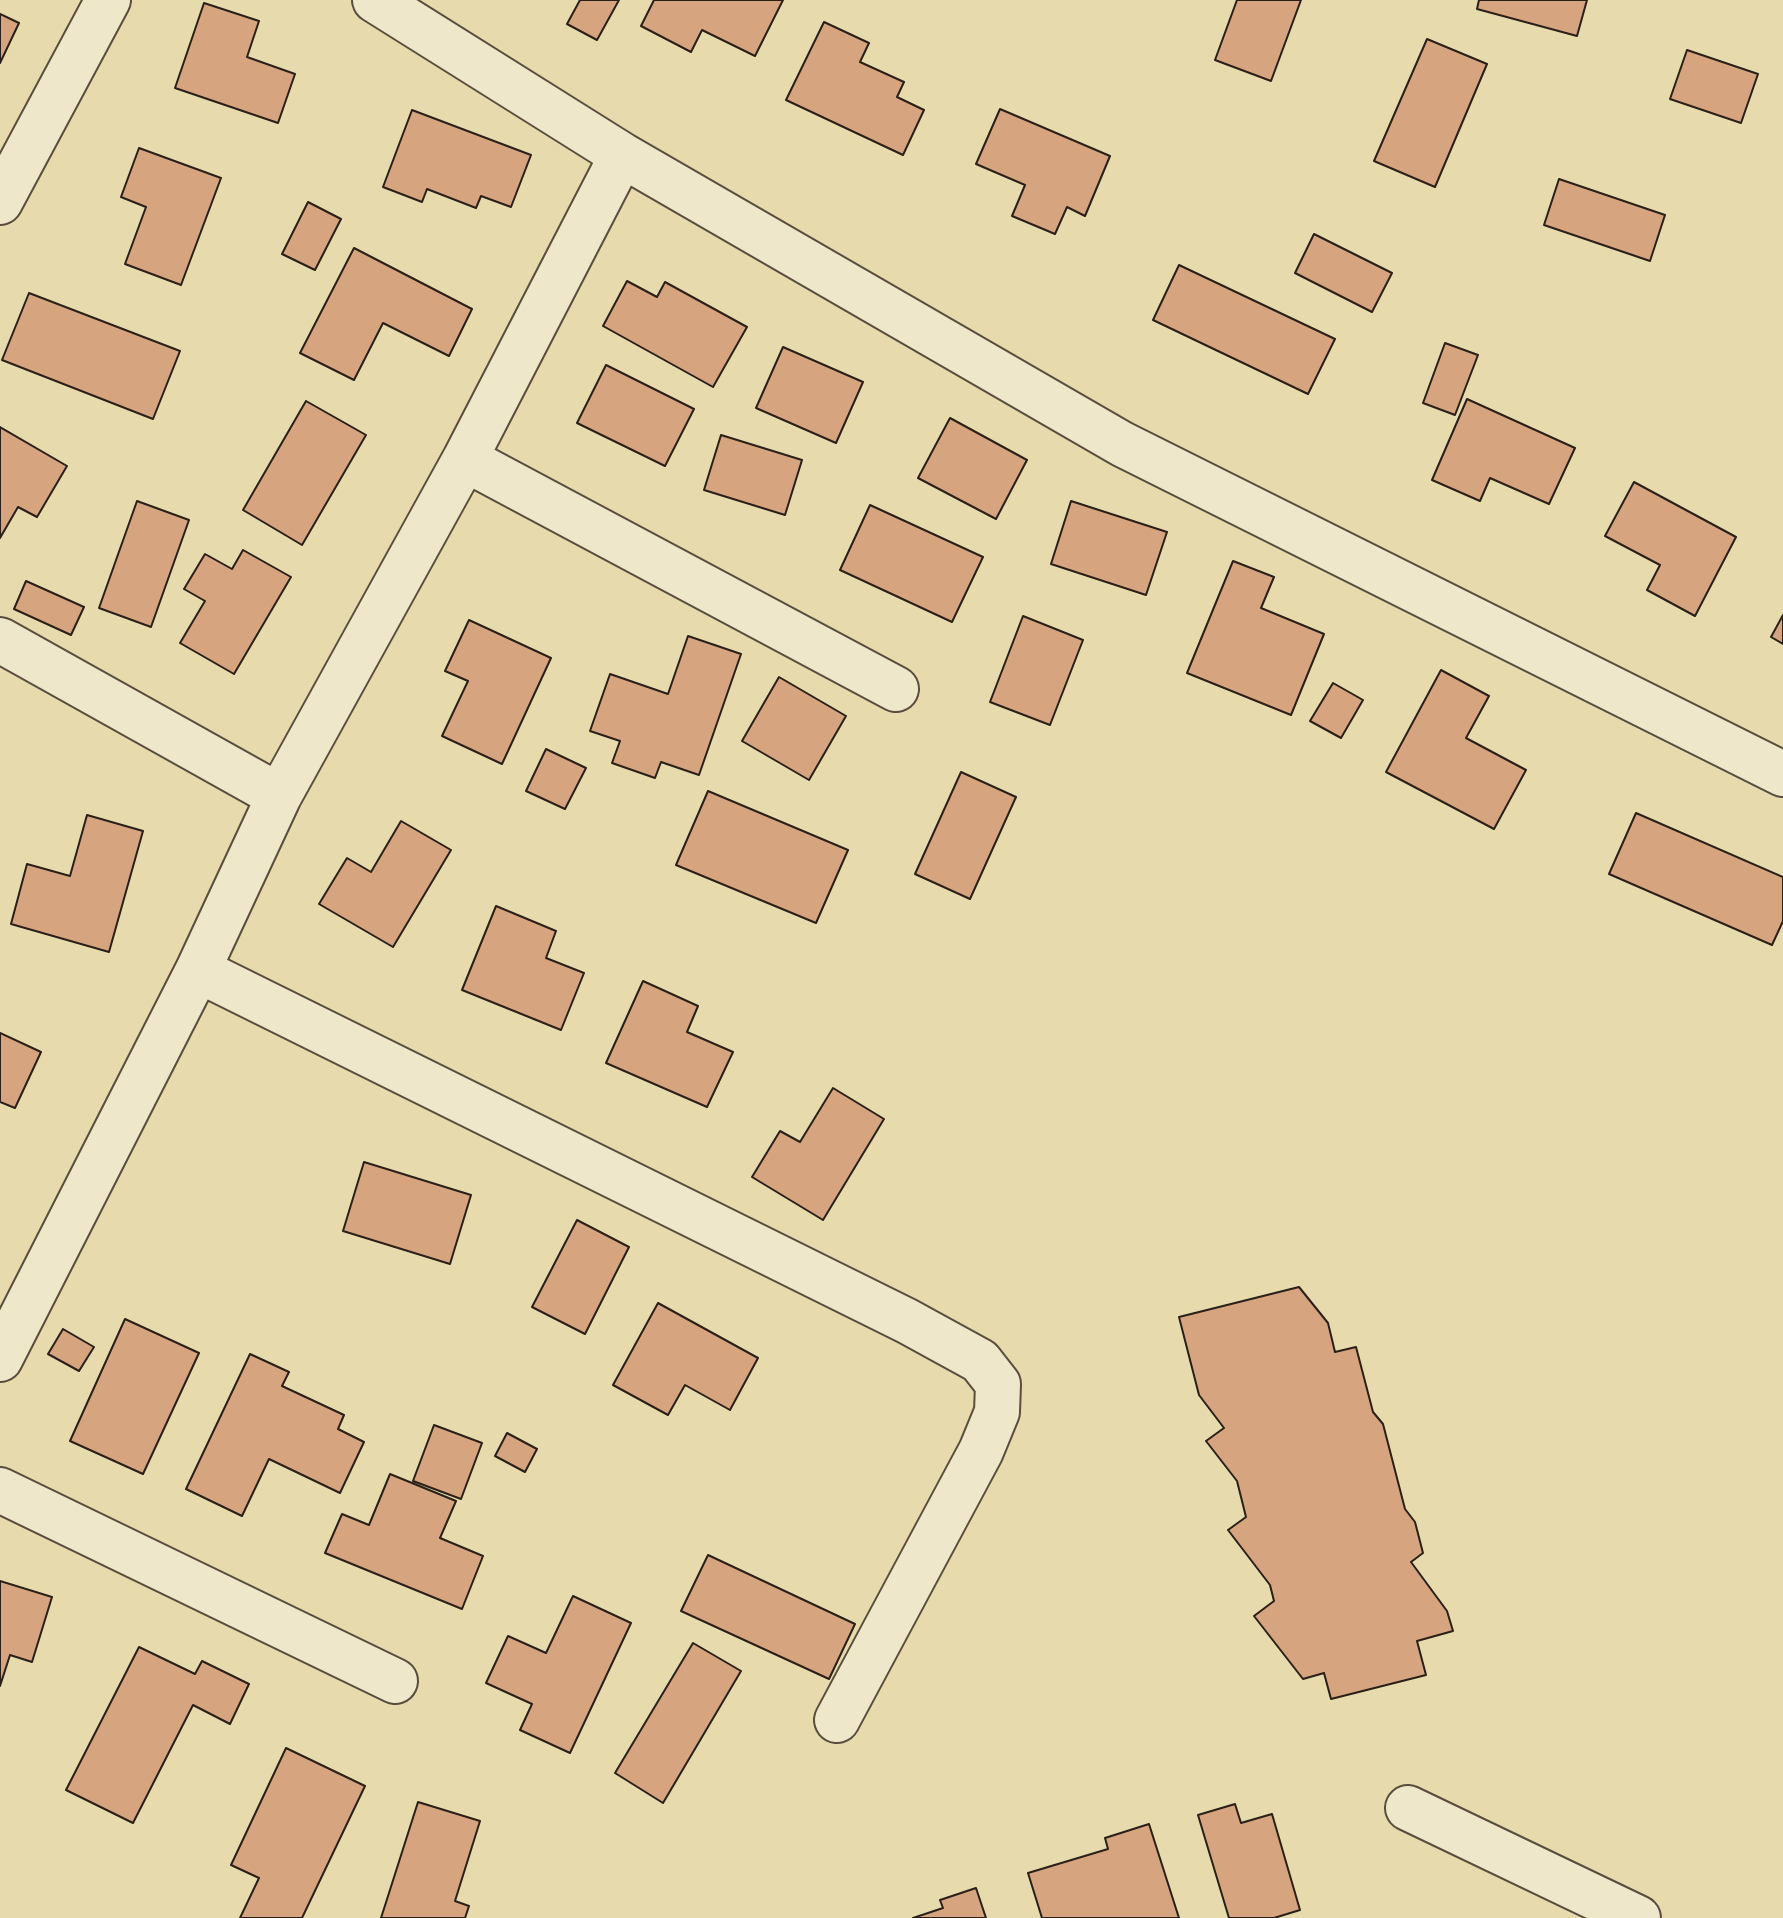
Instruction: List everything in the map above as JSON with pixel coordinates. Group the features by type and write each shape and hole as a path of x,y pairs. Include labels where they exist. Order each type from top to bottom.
{"street":[{"path":"0,202 108,0"},
{"path":"389,4 622,155 1122,444 1783,774"},
{"path":"0,1359 198,970 279,796 465,459 622,155"},
{"path":"465,459 896,689"},
{"path":"0,640 279,796"},
{"path":"198,970 907,1321 980,1361 998,1384 997,1412 981,1451 837,1720"},
{"path":"0,1490 395,1681"},
{"path":"1408,1808 1638,1918"}],"building":[{"path":"580,0 619,0 597,40 567,24"},
{"path":"654,0 783,0 755,56 702,30 691,52 641,26"},
{"path":"1237,0 1301,0 1271,81 1215,60"},
{"path":"1479,0 1587,0 1577,36 1477,9"},
{"path":"204,3 259,21 247,57 295,74 278,123 175,88"},
{"path":"0,14 19,23 0,63"},
{"path":"824,22 869,43 860,62 904,82 897,97 924,110 903,155 786,100"},
{"path":"1427,39 1487,64 1435,187 1374,161"},
{"path":"1687,50 1758,74 1741,123 1670,99"},
{"path":"1000,109 1110,156 1085,216 1067,207 1055,234 1012,216 1025,185 976,164"},
{"path":"412,110 531,155 511,207 481,196 476,208 427,189 422,202 383,187"},
{"path":"139,148 221,178 181,285 125,264 146,207 121,197"},
{"path":"1559,179 1665,215 1650,261 1544,225"},
{"path":"308,202 341,219 315,270 282,254"},
{"path":"1314,234 1392,273 1372,312 1295,273"},
{"path":"354,248 472,309 449,356 383,323 354,380 300,353"},
{"path":"1179,265 1335,339 1308,394 1153,320"},
{"path":"627,281 657,297 665,282 747,327 713,387 603,326"},
{"path":"29,293 180,351 153,419 2,360"},
{"path":"1445,343 1478,355 1455,415 1423,403"},
{"path":"783,347 863,382 836,443 756,408"},
{"path":"606,365 694,409 665,466 577,423"},
{"path":"1467,399 1575,448 1549,504 1490,478 1480,501 1432,480"},
{"path":"306,401 366,435 302,545 243,510"},
{"path":"950,418 1027,460 996,519 918,478"},
{"path":"0,427 67,466 37,517 18,507 0,538"},
{"path":"721,435 802,460 785,515 704,490"},
{"path":"1634,482 1736,537 1695,616 1647,590 1660,565 1605,536"},
{"path":"137,501 189,520 151,627 99,608"},
{"path":"1071,501 1167,532 1146,595 1051,564"},
{"path":"870,505 983,557 952,622 840,570"},
{"path":"243,550 291,577 234,674 180,643 205,601 184,589 205,554 232,569"},
{"path":"1233,561 1274,577 1261,608 1324,634 1291,715 1187,673"},
{"path":"26,581 84,607 71,635 14,609"},
{"path":"1783,615 1783,644 1771,637"},
{"path":"1023,616 1083,640 1050,725 990,702"},
{"path":"469,620 551,658 502,764 442,736 468,681 445,671"},
{"path":"688,636 741,654 699,775 661,762 655,778 612,763 620,741 590,731 610,674 668,694"},
{"path":"1441,670 1489,696 1466,738 1526,770 1494,829 1386,772"},
{"path":"779,677 846,716 809,780 742,741"},
{"path":"1333,683 1363,700 1341,738 1310,721"},
{"path":"546,749 586,768 565,809 526,791"},
{"path":"961,772 1016,797 970,899 915,874"},
{"path":"708,791 848,850 816,923 676,865"},
{"path":"1636,813 1783,877 1783,921 1772,945 1609,874"},
{"path":"87,815 143,831 109,952 11,924 27,864 70,876"},
{"path":"401,821 451,850 393,947 319,904 347,858 371,872"},
{"path":"496,906 556,931 546,958 584,973 561,1030 462,990"},
{"path":"643,981 698,1006 687,1032 733,1052 707,1107 606,1063"},
{"path":"0,1033 41,1052 15,1108 0,1102"},
{"path":"833,1088 884,1119 823,1220 752,1177 780,1131 800,1142"},
{"path":"364,1162 471,1195 450,1264 343,1231"},
{"path":"577,1220 629,1247 585,1334 532,1307"},
{"path":"1299,1287 1328,1323 1335,1352 1356,1347 1373,1412 1383,1424 1405,1509 1415,1522 1423,1553 1411,1562 1447,1611 1453,1631 1417,1641 1426,1675 1331,1699 1324,1673 1303,1679 1254,1616 1274,1601 1270,1585 1228,1530 1246,1517 1237,1481 1206,1441 1224,1428 1199,1395 1179,1317"},
{"path":"658,1303 758,1358 730,1410 685,1385 668,1415 613,1385"},
{"path":"125,1319 199,1353 143,1474 70,1441"},
{"path":"63,1329 94,1347 79,1371 48,1354"},
{"path":"250,1354 289,1372 282,1386 344,1415 338,1429 364,1442 340,1493 269,1459 242,1516 186,1489"},
{"path":"434,1425 482,1443 461,1499 413,1481"},
{"path":"507,1433 537,1449 525,1472 495,1456"},
{"path":"390,1474 456,1501 440,1538 483,1556 462,1609 325,1553 342,1514 369,1525"},
{"path":"708,1555 855,1624 829,1679 681,1611"},
{"path":"0,1581 52,1597 32,1662 10,1655 0,1686"},
{"path":"573,1596 631,1623 570,1753 520,1730 532,1704 486,1683 508,1636 546,1653"},
{"path":"693,1643 741,1671 663,1803 615,1773"},
{"path":"139,1647 195,1674 202,1661 249,1684 230,1724 193,1705 133,1823 66,1790"},
{"path":"286,1748 365,1786 302,1918 240,1918 259,1878 231,1865"},
{"path":"418,1802 480,1821 455,1901 469,1906 465,1918 381,1918"},
{"path":"1235,1804 1241,1823 1272,1814 1300,1910 1274,1918 1229,1918 1198,1815"},
{"path":"1149,1824 1179,1918 1042,1918 1028,1873 1108,1849 1105,1838"},
{"path":"976,1888 986,1918 913,1918 943,1908 940,1900"}]}
